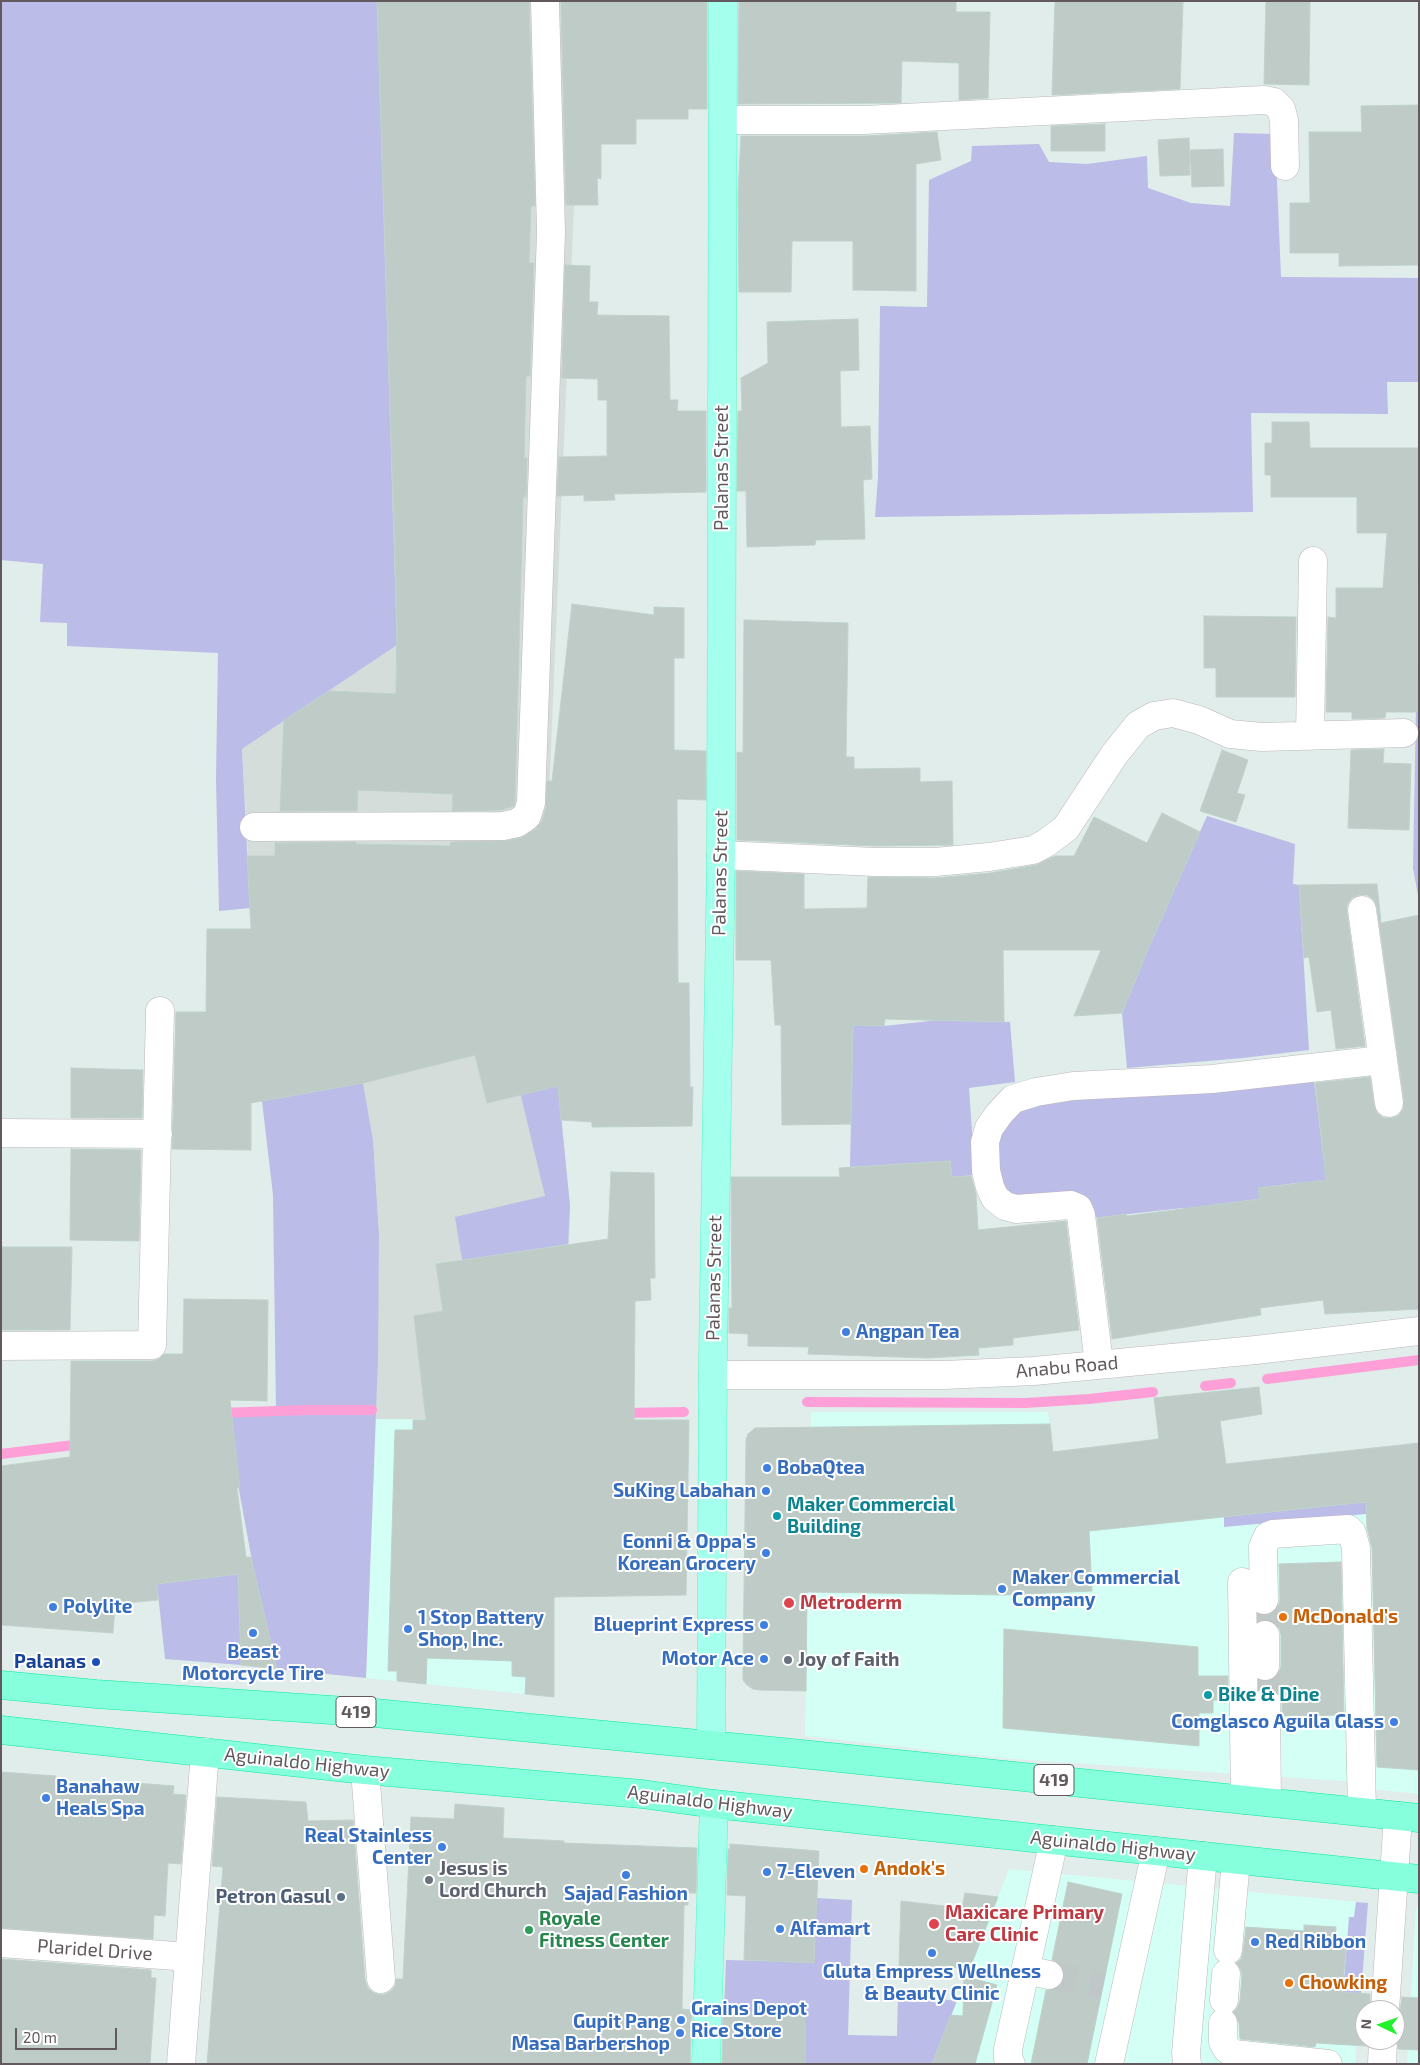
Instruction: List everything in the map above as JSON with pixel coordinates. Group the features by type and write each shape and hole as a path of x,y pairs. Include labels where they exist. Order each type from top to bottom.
{"highway":[{"name":"419","path":"1,1685 96,1694 375,1713 711,1745 1408,1817"},
{"name":"Aguinaldo Highway","path":"1,1730 365,1770 642,1794 714,1804 1406,1877"}],"main road":[{"name":"Palanas Street","path":"711,1745 713,1375 721,856 723,1"},
{"path":"706,2064 714,1804"}],"street":[{"path":"254,827 503,826 517,823 527,816 531,803 551,232 545,1"},
{"path":"723,120 864,120 1264,100 1274,102 1281,108 1284,120 1285,166"},
{"path":"1310,736 1313,561"},
{"path":"721,856 875,862 935,862 989,857 1033,850 1066,828 1114,755 1138,725 1154,716 1173,713 1199,720 1230,734 1262,737 1404,733"},
{"path":"1362,910 1389,1103"},
{"path":"1,1346 152,1345 160,1011"},
{"path":"1099,1364 1081,1215 1078,1208 1071,1205 1016,1209 1005,1206 995,1198 986,1172 985,1142 989,1128 999,1114 1013,1100 1036,1092 1073,1086 1212,1079 1382,1060"},
{"path":"1,1133 158,1134"},
{"name":"Anabu Road","path":"713,1375 944,1375 1034,1371 1283,1348 1419,1331"},
{"path":"1264,1600 1264,1540 1274,1534 1348,1529 1352,1534 1356,1548 1362,1812"},
{"path":"1242,1582 1256,1801"},
{"path":"1265,1635 1265,1666"},
{"path":"1256,1801 1266,1702"},
{"path":"181,2064 205,1752"},
{"path":"365,1770 381,1979"},
{"path":"1387,2000 1406,1877 1408,1817"},
{"path":"1011,2064 1008,2049 1037,1972 1054,1840"},
{"path":"1109,2064 1114,1988 1156,1851"},
{"path":"1188,2064 1186,2053 1203,1856"},
{"path":"1236,1860 1225,1987 1223,2042 1227,2049 1234,2054 1328,2064"},
{"name":"Plaridel Drive","path":"1,1942 189,1957"},
{"path":"1382,2064 1383,2050"}],"shaded area":[{"path":"1,1 377,1 397,645 242,749 250,908 219,911 216,779 218,653 67,646 67,623 40,622 43,564 1,560"},
{"path":"377,1 563,1 574,205 549,795 553,1035 570,1206 567,1329 512,1420 376,1419 379,1235 373,1140 363,1084 262,1101 242,749 397,645"},
{"path":"1234,133 1275,134 1281,277 1419,278 1419,382 1387,382 1388,414 1251,413 1253,512 875,517 878,477 880,306 927,307 929,180 971,161 972,146 1039,144 1049,162 1087,164 1147,156 1148,188 1191,203 1230,206"},
{"path":"1419,549 1419,901 1413,868"},
{"path":"1207,816 1295,844 1293,884 1299,885 1309,1050 1127,1068 1122,1013"},
{"path":"939,1020 1010,1022 1015,1082 969,1088 975,1175 952,1177 950,1161 850,1167 853,1025 884,1026"},
{"path":"553,1035 570,1206 568,1244 462,1260 455,1217 545,1196 509,1046"},
{"path":"1314,1081 1324,1162 1342,1197 1296,1183 1259,1188 1260,1199 1229,1203 1231,1217 1186,1224 1183,1208 1093,1218 1006,1193 998,1165 998,1138 1020,1107 1082,1099"},
{"path":"363,1083 373,1140 379,1235 378,1359 366,1678 277,1669 254,1572 225,1413 276,1410 273,1195 262,1101"},
{"name":"Maker Commercial Company","path":"811,1412 1048,1412 1055,1468 1419,1498 1419,1794 1371,1789 1371,1783 1001,1758 805,1736"},
{"path":"376,1419 512,1420 554,1597 554,1697 366,1678"},
{"path":"1366,1502 1366,1514 1224,1527 1224,1517"},
{"path":"238,1574 241,1665 165,1659 157,1584"},
{"path":"1009,1869 1368,1903 1360,2000 1355,2000 1355,2064 932,2064"},
{"path":"816,1898 852,1900 848,2035 897,2036 898,1994 957,2001 932,2064 805,2064 805,2013 724,2012 726,1960 814,1962"},
{"path":"1356,1902 1368,1903 1361,1994 1343,1992 1349,1917 1354,1917"},
{"path":"1416,1907 1419,1908 1419,2064 1407,2064"}],"building":[{"path":"377,1 529,1 535,206 531,206 529,263 534,263 530,376 526,376 524,458 527,458 526,497 523,497 515,800 514,806 501,810 452,811 453,794 358,790 357,811 280,811 284,720 329,691 396,694 397,626"},
{"path":"561,1 707,1 707,109 688,109 688,119 636,119 636,144 601,144 601,179 597,178 598,205 566,205"},
{"path":"739,1 956,1 956,12 990,12 988,98 959,100 959,63 902,61 901,103 738,104"},
{"path":"1055,1 1183,1 1180,89 1052,95"},
{"path":"1266,1 1310,1 1309,85 1264,84"},
{"path":"1419,105 1419,265 1339,266 1339,253 1290,253 1290,203 1310,203 1309,132 1362,132 1361,106"},
{"path":"1105,124 1105,151 1051,151 1051,126"},
{"path":"937,132 941,160 916,164 916,291 853,290 853,241 792,241 791,292 739,292 738,195 741,136 865,136"},
{"path":"1189,138 1190,175 1160,176 1158,140"},
{"path":"1223,149 1224,186 1192,187 1190,150"},
{"path":"565,265 590,266 589,302 598,302 597,315 669,316 670,400 678,400 677,411 706,411 706,492 614,494 615,500 584,501 584,495 557,496 559,457 607,456 607,400 598,400 598,379 562,378"},
{"path":"858,319 859,370 840,371 841,427 870,426 872,479 863,480 865,539 816,540 815,545 747,547 746,491 737,491 738,411 742,411 741,378 768,363 767,322"},
{"path":"1272,422 1309,422 1310,448 1419,448 1417,712 1386,712 1385,718 1352,719 1352,712 1326,712 1328,617 1336,618 1336,588 1383,588 1387,533 1357,533 1357,497 1271,497 1271,475 1265,475 1265,443 1272,443"},
{"path":"572,604 654,615 654,607 684,608 684,658 674,658 674,750 706,751 706,800 677,799 678,983 689,983 690,1087 693,1087 692,1126 592,1127 592,1122 561,1120 558,1086 487,1103 475,1055 363,1083 251,1103 251,1150 172,1149 176,1012 206,1012 207,929 251,929 247,856 275,856 275,843 356,842 356,844 450,846 451,842 506,841 521,838 536,829 542,821 546,808 547,781 552,781"},
{"path":"1204,616 1296,617 1295,697 1216,697 1216,668 1204,668"},
{"path":"744,620 848,623 846,757 854,757 854,769 920,768 920,782 952,781 953,845 875,846 737,840 737,752 743,753"},
{"path":"1384,749 1383,763 1411,764 1409,830 1348,828 1351,750"},
{"path":"1222,750 1248,760 1237,793 1245,795 1236,822 1200,811"},
{"path":"1162,813 1200,832 1122,1013 1074,1016 1101,950 1003,950 1004,1022 885,1019 884,1026 853,1025 851,1124 782,1125 781,1025 775,1025 771,960 736,960 736,871 804,874 804,909 867,908 868,877 935,878 990,873 1036,865 1055,856 1074,856 1094,817 1147,843"},
{"path":"1377,884 1381,923 1419,915 1419,1309 1325,1314 1323,1300 1260,1308 1261,1315 1112,1339 1097,1218 1260,1199 1258,1188 1326,1180 1315,1083 1370,1077 1377,1113 1384,1118 1392,1118 1399,1115 1403,1109 1404,1101 1377,908 1374,900 1367,895 1359,895 1352,898 1347,905 1365,1046 1336,1049 1331,1010 1317,1012 1309,957 1304,958 1299,885"},
{"path":"71,1068 143,1070 142,1118 71,1118"},
{"path":"71,1149 141,1150 139,1241 70,1240"},
{"path":"950,1161 952,1177 971,1176 976,1194 978,1230 1066,1221 1079,1330 1013,1338 1013,1345 978,1348 979,1355 928,1358 808,1354 809,1347 748,1346 748,1334 729,1333 729,1308 732,1308 731,1177 840,1177 839,1168"},
{"path":"611,1172 654,1173 655,1278 650,1278 651,1300 635,1301 634,1420 689,1420 686,1595 554,1597 554,1697 525,1694 526,1677 512,1676 512,1661 427,1658 426,1684 397,1681 397,1671 388,1671 395,1430 413,1430 413,1420 426,1420 414,1316 443,1311 436,1264 608,1239"},
{"path":"1,1247 72,1247 70,1330 1,1330"},
{"path":"184,1299 268,1300 267,1401 230,1400 240,1487 237,1488 246,1557 251,1557 277,1669 241,1665 238,1574 157,1584 158,1600 115,1604 113,1633 1,1625 1,1466 70,1457 71,1361 152,1361 159,1359 164,1354 183,1354"},
{"path":"1259,1387 1262,1414 1220,1421 1226,1464 1419,1443 1419,1770 1377,1767 1372,1548 1367,1528 1366,1502 1089,1531 1092,1591 1004,1595 807,1592 806,1691 753,1689 743,1680 746,1440 748,1434 755,1428 1050,1424 1053,1452 1159,1439 1154,1398"},
{"path":"1341,1562 1344,1715 1282,1716 1282,1703 1279,1695 1273,1689 1266,1687 1259,1689 1259,1680 1265,1682 1272,1680 1279,1673 1281,1666 1281,1635 1279,1628 1273,1622 1265,1619 1258,1621 1258,1614 1265,1616 1272,1614 1278,1607 1280,1600 1279,1564"},
{"path":"1004,1629 1198,1647 1198,1676 1228,1676 1228,1701 1213,1700 1213,1713 1199,1713 1199,1746 1003,1728"},
{"path":"1,1772 56,1776 56,1782 135,1788 136,1783 174,1786 173,1794 186,1795 181,1864 168,1863 165,1916 154,1915 153,1939 1,1928"},
{"path":"217,1797 306,1802 308,1821 353,1820 365,1980 368,1988 374,1993 382,1995 390,1992 395,1986 396,1979 403,1979 411,1817 454,1819 455,1804 504,1808 503,1838 564,1841 564,1843 697,1848 696,1893 688,1893 688,1905 684,1905 682,2009 692,2010 690,2064 207,2064 223,1867 212,1866"},
{"path":"730,1844 819,1851 814,1963 744,1960 746,1896 727,1895 728,1849 730,1849"},
{"path":"1068,1882 1122,1894 1087,2064 1031,2064 1046,1990 1053,1990 1060,1986 1064,1978 1064,1971 1060,1964 1052,1960"},
{"path":"965,1893 998,1897 970,1968 899,1966 901,1901 962,1908"},
{"name":"Chowking","path":"1304,1925 1336,1927 1335,1938 1347,1939 1342,1992 1370,1994 1370,2000 1355,2000 1355,2045 1316,2043 1315,2047 1240,2039 1239,2023 1233,2012 1240,2001 1242,1975 1236,1963 1241,1959 1243,1952 1246,1927 1304,1931"},
{"path":"1,1959 151,1970 151,1978 156,1978 150,2064 1,2064"},
{"path":"964,1976 997,1985 975,2064 932,2064 951,2015 963,2016"},
{"path":"1402,1997 1419,1998 1419,2050 1405,2049 1405,2000 1402,2000"},
{"path":"723,2012 805,2013 805,2064 722,2064"}],"waterway":[{"path":"1267,1379 1419,1360"},
{"path":"1205,1386 1231,1383"},
{"path":"807,1402 1025,1403 1153,1392"},
{"path":"219,1413 372,1410"},
{"path":"622,1413 684,1412"},
{"path":"1,1454 82,1444"}],"tunnel":[{"path":"1264,1600 1265,1635"},
{"path":"1265,1666 1266,1703"},
{"path":"1049,1975 1103,1986"}],"place":[{"name":"Angpan Tea","path":"846,1332"},
{"name":"BobaQtea","path":"767,1468"},
{"name":"SuKing Labahan","path":"766,1491"},
{"name":"Maker Commercial Building","path":"777,1516"},
{"name":"Eonni & Oppa's Korean Grocery","path":"766,1553"},
{"name":"Maker Commercial Company","path":"1002,1589"},
{"name":"Metroderm","path":"789,1603"},
{"name":"Polylite","path":"53,1607"},
{"name":"McDonald's","path":"1283,1617"},
{"name":"Blueprint Express","path":"764,1625"},
{"name":"1 Stop Battery Shop, Inc.","path":"408,1629"},
{"name":"Beast Motorcycle Tire","path":"253,1633"},
{"name":"Motor Ace","path":"764,1659"},
{"name":"Joy of Faith","path":"788,1660"},
{"name":"Palanas","path":"96,1662"},
{"name":"Bike & Dine","path":"1208,1695"},
{"name":"Comglasco Aguila Glass","path":"1394,1722"},
{"name":"Banahaw Heals Spa","path":"46,1798"},
{"name":"Real Stainless Center","path":"442,1847"},
{"name":"Andok's","path":"864,1869"},
{"name":"7-Eleven","path":"767,1872"},
{"name":"Sajad Fashion","path":"626,1875"},
{"name":"Jesus is Lord Church","path":"429,1880"},
{"name":"Petron Gasul","path":"341,1897"},
{"name":"Maxicare Primary Care Clinic","path":"934,1924"},
{"name":"Alfamart","path":"780,1929"},
{"name":"Royale Fitness Center","path":"529,1930"},
{"name":"Red Ribbon","path":"1255,1942"},
{"name":"Gluta Empress Wellness & Beauty Clinic","path":"932,1953"},
{"name":"Chowking","path":"1289,1983"},
{"name":"Grains Depot Rice Store","path":"681,2020"},
{"name":"Gupit Pang Masa Barbershop","path":"680,2033"}]}
